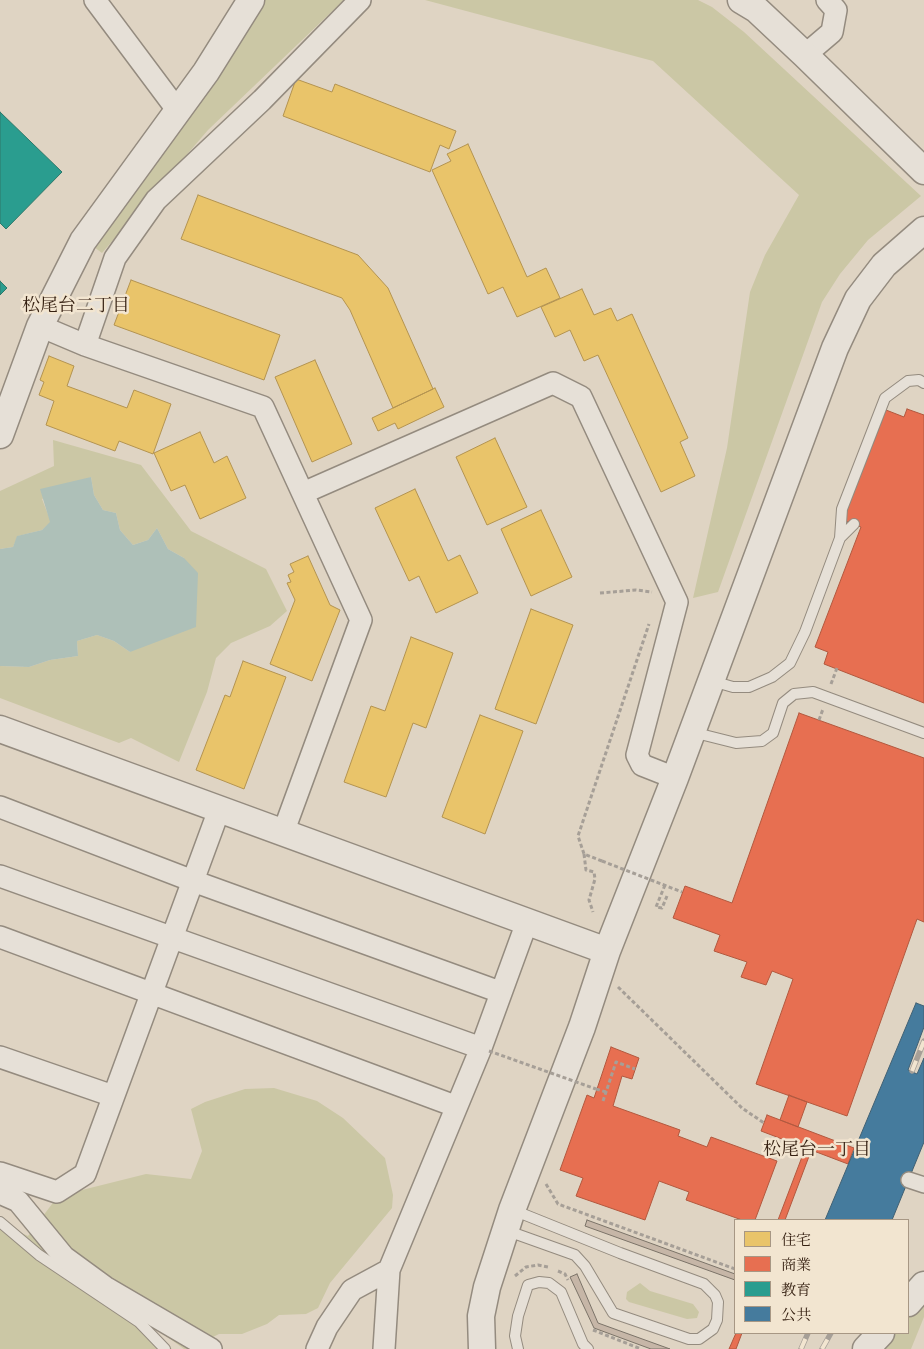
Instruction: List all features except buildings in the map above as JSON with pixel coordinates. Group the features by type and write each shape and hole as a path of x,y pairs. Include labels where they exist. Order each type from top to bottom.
{"street":[{"path":"96,0 178,111"},
{"path":"0,435 40,326 83,241 206,72 251,0"},
{"path":"85,345 115,258 156,200 262,100 360,0"},
{"path":"741,0 756,9 924,171"},
{"path":"805,55 832,32 836,10 827,0"},
{"path":"482,1349 481,1316 487,1287 509,1220 582,1027 608,951 676,778 839,340 858,298 884,264 924,230"},
{"path":"40,326 85,345 263,407 361,620 283,833"},
{"path":"303,493 553,383 581,397 677,602 637,755 642,765 676,778"},
{"path":"0,729 608,951"},
{"path":"0,807 193,881 500,992"},
{"path":"0,1173 57,1192 85,1174 219,810"},
{"path":"0,876 171,939 485,1050"},
{"path":"384,1349 389,1270 455,1106 485,1050 500,992 527,922"},
{"path":"0,937 455,1106"},
{"path":"0,1057 113,1096"},
{"path":"909,1180 924,1185"},
{"path":"0,1193 18,1201 64,1257 105,1287 211,1349"},
{"path":"317,1349 326,1327 352,1290 389,1270"},
{"path":"909,1302 924,1285"},
{"path":"866,1349 879,1334"}],"lane":[{"path":"711,680 734,686 749,686 772,677 790,663 806,632 840,538 842,509 885,398 908,380 919,380 924,383"},
{"path":"840,538 854,524"},
{"path":"692,732 736,743 762,741 773,733 783,703 794,694 813,692 924,734"},
{"path":"509,1220 704,1284 715,1295 718,1302 717,1320 713,1329 699,1339 689,1339 613,1313 585,1266 575,1255 509,1220"},
{"path":"0,1222 38,1255 139,1322 166,1349"},
{"path":"518,1349 515,1336 518,1316 528,1285 538,1282 549,1284 561,1292 583,1344 588,1349"}],"path":[{"path":"600,593 636,590 657,593 653,584"},
{"path":"593,912 589,900 595,879 594,872 586,870 584,854 578,836 652,614"},
{"path":"584,854 682,892"},
{"path":"665,885 656,907 662,908 667,896"},
{"path":"615,985 742,1108 764,1123"},
{"path":"485,1050 606,1092"},
{"path":"603,1101 616,1062 635,1069"},
{"path":"542,1178 558,1204 734,1268"}],"shaded area":[{"path":"263,0 344,0 208,130 102,253 94,247"},
{"path":"425,0 698,0 712,7 744,32 921,196 868,240 840,274 822,302 718,592 693,598 727,448 750,292 765,255 799,195 653,61"},
{"path":"53,440 141,465 191,531 266,569 287,611 270,626 231,643 216,658 207,692 179,762 131,738 119,743 0,698 0,666 29,667 50,660 78,656 77,641 97,635 114,641 130,652 184,558 168,549 157,528 148,540 133,545 120,530 116,513 103,510 94,495 91,477 42,499 51,522 42,530 18,536 13,547 0,549 0,491 54,466"},
{"path":"91,477 94,495 103,510 116,513 120,530 133,545 148,540 157,528 168,549 184,558 198,573 196,627 130,652 114,641 97,635 77,641 78,656 50,660 29,667 0,666 0,549 13,547 17,536 42,530 50,522 40,489"},
{"path":"274,1088 317,1101 343,1118 385,1158 393,1195 392,1208 330,1283 318,1308 306,1314 279,1315 267,1324 242,1334 219,1334 189,1349 184,1349 45,1248 172,1349 0,1349 0,1223 28,1236 58,1196 146,1174 191,1179 202,1151 191,1109 205,1102 245,1089"},
{"path":"640,1283 650,1291 693,1304 699,1312 697,1318 687,1319 629,1302 626,1299 627,1292"},
{"path":"924,1298 924,1317 911,1349 881,1349 893,1334 909,1334 909,1316"}],"railway":[{"path":"912,1071 924,1041"},
{"path":"801,1349 808,1334"},
{"path":"822,1349 830,1334"}],"district":[{"name":"松尾台二丁目","path":"76,306"},
{"name":"松尾台一丁目","path":"817,1150"}]}
